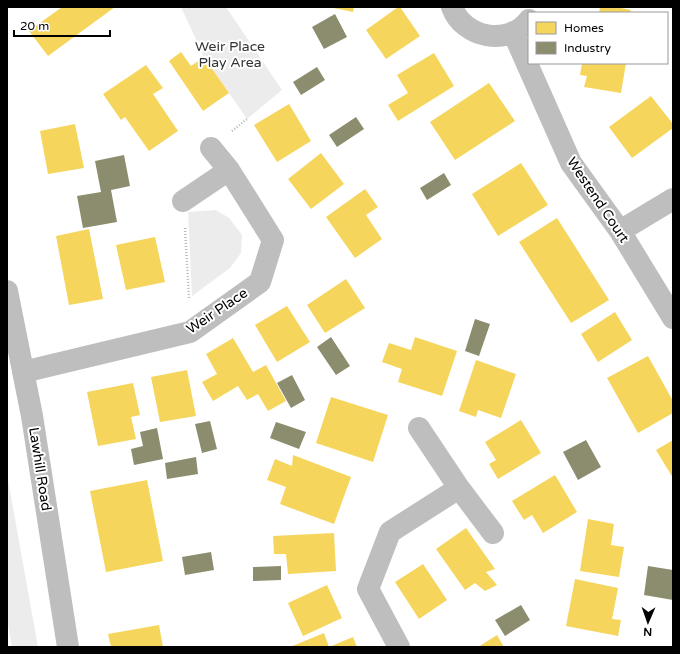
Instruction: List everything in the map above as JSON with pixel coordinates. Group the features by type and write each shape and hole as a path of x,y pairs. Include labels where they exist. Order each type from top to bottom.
{"street":[{"path":"452,7 462,22 473,31 486,36 500,36 521,26"},
{"name":"Westend Court","path":"521,26 528,45"},
{"name":"Westend Court","path":"535,64 571,163 620,231 673,318"},
{"name":"Weir Place","path":"23,372 190,332 260,282 273,240 229,170 211,148"},
{"path":"184,201 229,170"},
{"path":"620,231 673,199"},
{"name":"Lawhill Road","path":"7,292 37,447 68,647"},
{"path":"419,428 459,488 493,533"},
{"path":"399,647 368,589 390,532 459,488"}],"path":[{"path":"184,201 190,332"}],"green space":[{"name":"Weir Place Play Area","path":"181,7 226,7 282,90 247,119 204,57"},
{"path":"216,210 229,218 242,235 241,253 230,268 192,296 188,212"},
{"path":"7,474 38,647 12,647 7,619"}],"building: Homes":[{"path":"62,7 115,7 48,56 29,31"},
{"path":"329,7 354,7 353,12"},
{"path":"400,7 420,36 386,59 366,30"},
{"path":"600,7 616,7 631,10 630,12 599,12"},
{"path":"181,52 191,66 204,57 229,93 203,111 169,61"},
{"path":"434,53 454,86 398,121 388,105 408,93 397,75"},
{"path":"582,64 626,64 621,93 584,87 587,76 580,75"},
{"path":"146,65 163,88 153,94 178,131 149,151 125,117 121,120 103,94"},
{"path":"489,83 515,121 455,160 430,122"},
{"path":"651,96 673,124 673,128 632,158 609,127"},
{"path":"289,104 311,141 277,162 254,125"},
{"path":"75,124 84,168 48,174 40,131"},
{"path":"321,153 344,184 311,209 288,179"},
{"path":"521,163 548,205 498,236 472,194"},
{"path":"365,189 378,207 366,215 382,239 355,258 326,217"},
{"path":"557,218 609,300 571,323 519,242"},
{"path":"89,229 103,299 69,305 56,236"},
{"path":"155,237 165,282 126,290 116,245"},
{"path":"346,279 365,308 325,333 307,305"},
{"path":"287,306 310,342 277,362 255,325"},
{"path":"615,312 632,340 598,362 581,334"},
{"path":"415,337 457,351 442,396 398,382 402,369 382,362 389,343 411,350"},
{"path":"233,338 253,372 266,365 286,401 268,411 258,394 247,400 238,386 213,401 202,382 217,374 206,354"},
{"path":"648,356 673,401 673,413 638,433 607,378"},
{"path":"476,360 516,374 501,418 478,410 476,417 459,411"},
{"path":"187,370 196,416 160,422 151,377"},
{"path":"133,383 140,415 131,417 136,439 98,446 87,392"},
{"path":"331,397 388,415 373,462 316,443"},
{"path":"521,420 541,453 498,479 489,464 496,460 485,442"},
{"path":"673,440 673,478 656,450"},
{"path":"293,455 351,477 334,524 280,504 286,487 267,480 275,459 292,466"},
{"path":"555,475 577,512 543,533 532,515 524,520 512,501"},
{"path":"147,480 163,561 106,572 90,491"},
{"path":"588,519 614,524 611,545 624,547 619,577 580,571"},
{"path":"466,528 495,569 486,572 497,585 485,591 475,583 465,590 436,549"},
{"path":"334,533 336,571 288,574 286,554 274,554 273,536"},
{"path":"423,564 447,600 419,619 395,582"},
{"path":"575,579 618,588 612,619 621,620 618,636 566,626"},
{"path":"327,585 342,618 303,636 288,603"},
{"path":"159,625 163,647 111,647 108,634"},
{"path":"324,633 329,647 290,647"},
{"path":"497,635 504,647 478,647"},
{"path":"353,637 357,647 329,647"}],"building: Industry":[{"path":"335,14 347,37 324,49 312,27"},
{"path":"317,67 325,80 301,95 293,82"},
{"path":"356,117 364,129 337,147 329,135"},
{"path":"124,155 130,186 111,190 117,222 83,228 77,196 101,192 95,161"},
{"path":"444,173 451,185 427,200 420,188"},
{"path":"475,319 490,324 479,356 465,351"},
{"path":"331,337 350,366 336,375 317,347"},
{"path":"292,375 305,400 291,408 277,383"},
{"path":"210,421 217,449 202,453 195,424"},
{"path":"276,422 306,432 299,449 270,438"},
{"path":"157,428 163,459 134,465 131,449 143,446 140,432"},
{"path":"586,440 601,467 578,480 563,452"},
{"path":"196,457 198,474 167,479 165,463"},
{"path":"211,552 214,570 185,575 182,557"},
{"path":"281,566 281,580 253,581 253,567"},
{"path":"648,566 673,570 673,600 644,595"},
{"path":"521,605 530,620 505,636 495,620"}]}
